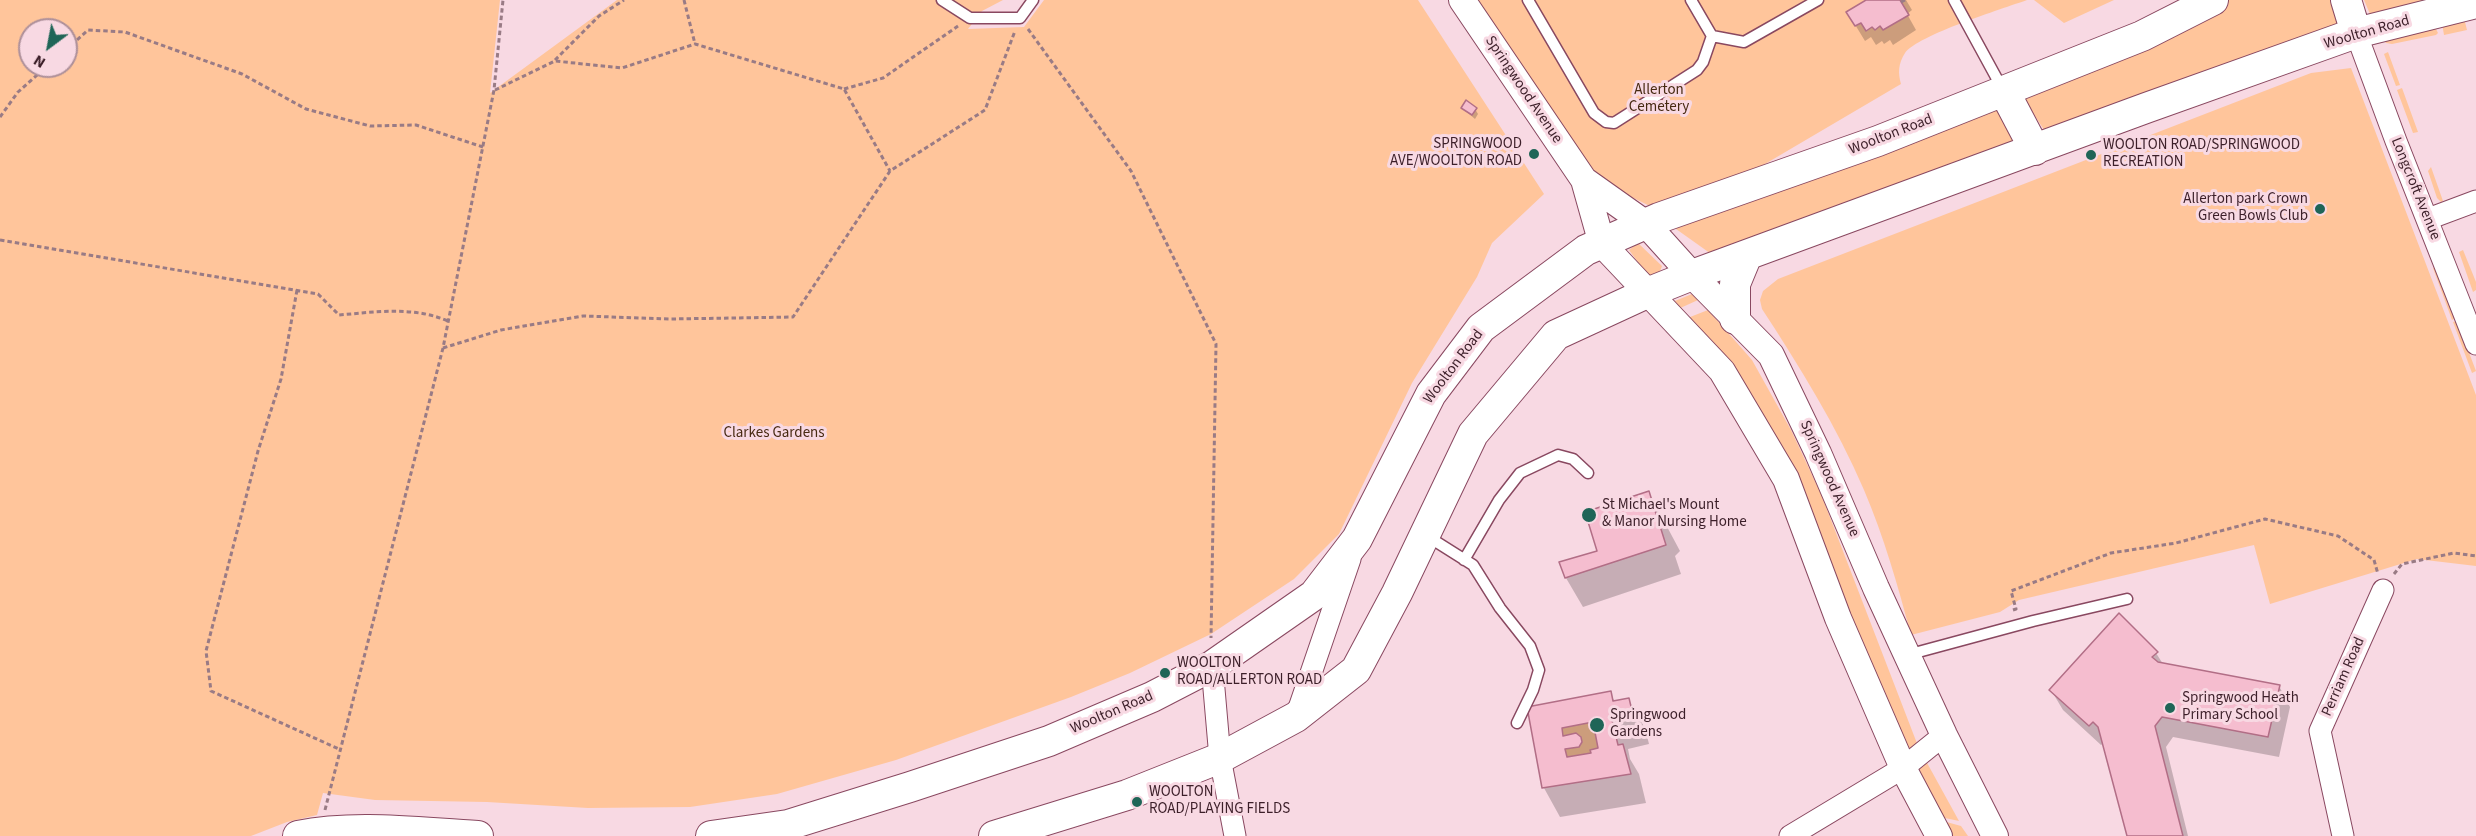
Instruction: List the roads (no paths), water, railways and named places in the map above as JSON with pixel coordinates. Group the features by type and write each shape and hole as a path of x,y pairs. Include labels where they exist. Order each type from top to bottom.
{"main road":[{"name":"Woolton Road","path":"711,836 788,825 1049,741 1152,697 1212,666 1314,595 1357,539 1431,394 1481,328 1586,250 1646,224 1878,141 2142,36 2213,0"},
{"path":"2346,0 2356,33"},
{"name":"Woolton Road","path":"994,836 1127,795 1220,758 1296,717 1356,670 1473,434 1556,335 1692,275 2146,108 2356,33 2476,3"},
{"path":"2004,91 2035,150"},
{"path":"1735,319 1735,284 1747,255"},
{"path":"308,834 380,831 478,836"}],"street":[{"name":"Springwood Avenue","path":"1462,0 1584,180 1602,244 1722,371 1786,479 1838,618 1903,768 1939,836"},
{"name":"Longcroft Avenue","path":"2356,33 2476,344"},
{"name":"Springwood Avenue","path":"1584,180 1646,224 1771,356 1818,453 1944,735 1995,836"},
{"path":"2428,219 2476,201"},
{"path":"1296,717 1357,539"},
{"name":"Perriam Road","path":"2343,836 2320,731 2383,590"},
{"path":"1212,666 1220,758 1235,836"},
{"path":"1790,836 1903,768 1944,735"}],"lane":[{"path":"942,0 970,18 1020,18 1033,0"},
{"path":"1528,0 1594,113 1606,122 1614,123 1697,70 1703,62 1712,36"},
{"path":"1691,0 1712,36 1744,42 1818,0"},
{"path":"1954,0 2004,91"},
{"path":"1464,560 1499,500 1520,472 1558,455 1573,459 1588,473"},
{"path":"1425,534 1473,566 1500,608 1530,646 1539,670 1533,690 1517,723"},
{"path":"1908,655 2033,621 2127,599"}],"place":[{"name":"SPRINGWOOD AVE/WOOLTON ROAD","path":"1534,154"},
{"name":"WOOLTON ROAD/SPRINGWOOD RECREATION","path":"2091,155"},
{"name":"Allerton park Crown Green Bowls Club","path":"2320,209"},
{"name":"St Michael's Mount & Manor Nursing Home","path":"1589,515"},
{"name":"WOOLTON ROAD/ALLERTON ROAD","path":"1165,673"},
{"name":"Springwood Heath Primary School","path":"2170,708"},
{"name":"Springwood Gardens","path":"1597,725"},
{"name":"WOOLTON ROAD/PLAYING FIELDS","path":"1137,802"}],"park label":[{"name":"Allerton Cemetery","path":"1659,100"},
{"name":"Clarkes Gardens","path":"774,434"}]}
